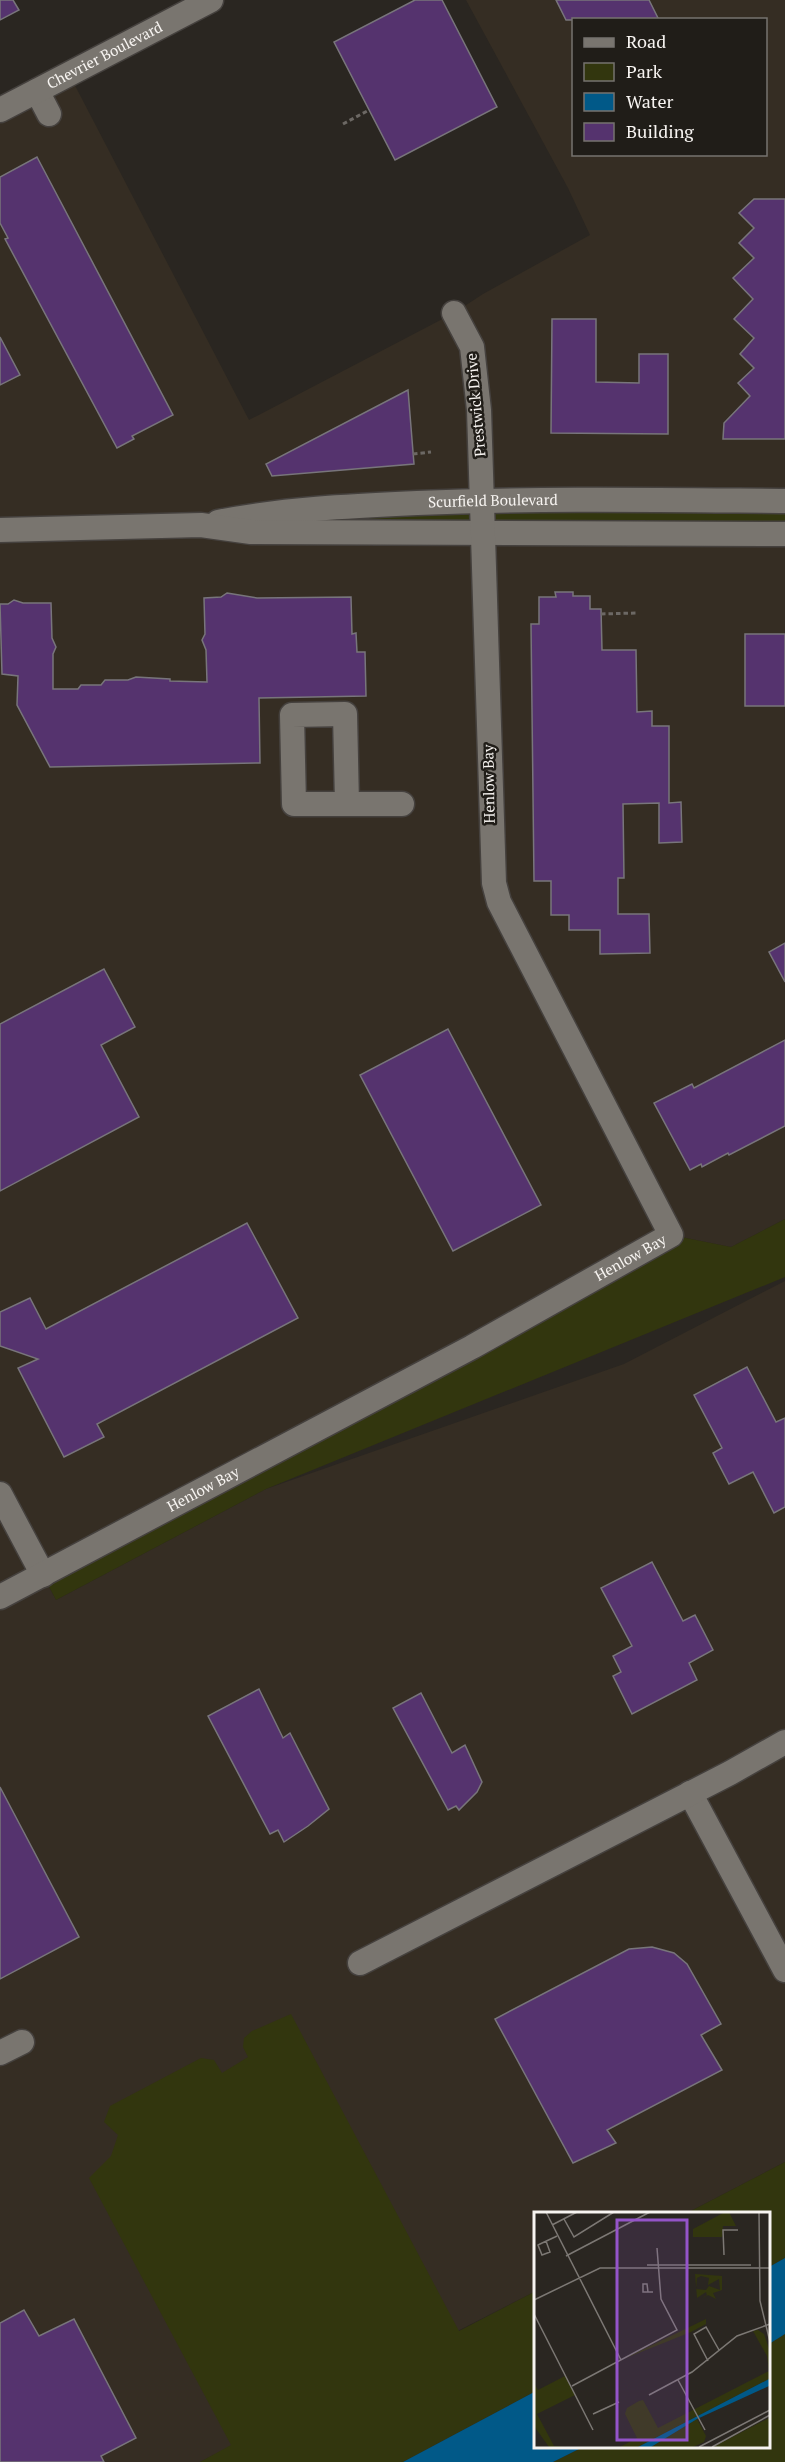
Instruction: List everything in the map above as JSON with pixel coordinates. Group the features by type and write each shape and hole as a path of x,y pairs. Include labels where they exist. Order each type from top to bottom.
{"street":[{"name":"Chevrier Boulevard","path":"0,110 211,0"},
{"path":"37,91 49,114"},
{"name":"Prestwick Drive","path":"454,313 472,347 476,372 482,500"},
{"name":"Scurfield Boulevard","path":"201,525 261,513 324,507 482,500 785,501"},
{"name":"Henlow Bay","path":"0,1597 472,1347 671,1235 499,902 494,883 482,500"},
{"name":"Scurfield Boulevard","path":"0,530 201,525 251,532 785,534"},
{"path":"347,803 402,804"},
{"path":"0,1494 43,1575"},
{"path":"360,1962 785,1742"},
{"path":"690,1793 785,1970"},
{"path":"0,2053 22,2042"}],"path":[{"path":"343,124 369,110"},
{"path":"413,454 431,452"},
{"path":"601,614 636,613"}],"shaded area":[{"path":"466,0 785,0 785,1219 731,1247 671,1235 43,1575 56,1600 266,1489 624,1364 785,1281 785,2162 689,2212 534,2212 534,2292 200,2462 0,2462 0,110 69,74 249,420 454,313 483,294 590,235 568,188"}],"green space":[{"path":"785,501 785,534 251,532 261,513"},
{"path":"785,1219 785,1277 266,1489 56,1600 43,1575 671,1235 731,1247"},
{"path":"291,2014 459,2331 534,2292 534,2392 403,2462 200,2462 231,2445 89,2178 111,2156 118,2135 104,2122 110,2106 201,2058 214,2060 222,2073 248,2057 243,2047 244,2038 252,2031"},
{"path":"785,2162 785,2258 770,2266 770,2212 689,2212"},
{"path":"785,2334 785,2462 553,2462 583,2447 770,2447 770,2343"}],"water":[{"path":"785,2258 785,2334 770,2343 770,2266"},
{"path":"534,2392 534,2447 583,2447 553,2462 403,2462"}],"building":[{"path":"0,0 13,0 19,10 0,20"},
{"path":"415,0 442,0 497,107 395,160 334,42"},
{"path":"556,0 649,0 658,18 572,18 572,20 566,20"},
{"path":"37,157 173,415 132,436 134,439 117,448 5,239 8,238 0,223 0,177"},
{"path":"754,199 785,199 785,439 723,439 724,423 750,396 738,383 754,368 740,354 754,338 734,319 753,299 733,278 754,258 739,243 754,228 739,213"},
{"path":"552,319 596,319 596,382 639,383 639,354 668,354 668,434 551,433"},
{"path":"0,337 20,375 0,385"},
{"path":"408,390 414,464 272,476 266,464"},
{"path":"555,592 573,592 573,596 590,596 590,609 601,609 602,650 636,650 637,712 652,711 652,726 669,726 669,803 681,802 682,842 659,843 659,803 623,804 624,878 618,878 618,914 649,914 650,953 600,954 600,930 569,930 569,915 551,915 551,881 534,881 531,624 539,624 539,597 556,597"},
{"path":"227,593 257,598 351,597 352,634 356,633 357,652 365,652 366,696 259,698 260,763 50,767 17,705 18,676 2,674 0,604 8,604 14,600 23,603 51,603 52,638 56,647 53,654 53,689 78,689 81,685 101,685 105,680 128,680 136,677 207,682 206,650 202,640 205,634 204,598 221,597"},
{"path":"745,634 785,634 785,706 745,706"},
{"path":"785,943 785,982 769,952"},
{"path":"104,969 135,1027 101,1045 139,1117 0,1191 0,1024"},
{"path":"448,1029 541,1205 453,1251 360,1075"},
{"path":"785,1040 785,1126 729,1155 728,1153 702,1167 701,1164 690,1170 654,1103 692,1084 694,1088"},
{"path":"247,1223 298,1318 97,1424 104,1437 64,1457 18,1368 38,1359 0,1346 0,1312 30,1298 46,1329"},
{"path":"747,1367 776,1422 785,1418 785,1507 774,1513 753,1472 729,1484 713,1453 722,1448 694,1395"},
{"path":"652,1562 683,1621 695,1615 713,1650 689,1663 697,1680 632,1714 613,1676 621,1672 613,1656 632,1646 601,1588"},
{"path":"259,1689 283,1738 290,1733 329,1809 284,1842 278,1830 270,1834 208,1716"},
{"path":"421,1693 452,1753 465,1745 482,1782 477,1792 459,1810 456,1806 448,1810 393,1708"},
{"path":"0,1787 79,1937 0,1979"},
{"path":"652,1947 674,1953 687,1964 721,2024 701,2035 722,2070 607,2130 616,2143 573,2163 495,2019 629,1949"},
{"path":"24,2310 39,2336 74,2319 136,2438 101,2456 104,2462 0,2462 0,2323"}]}
